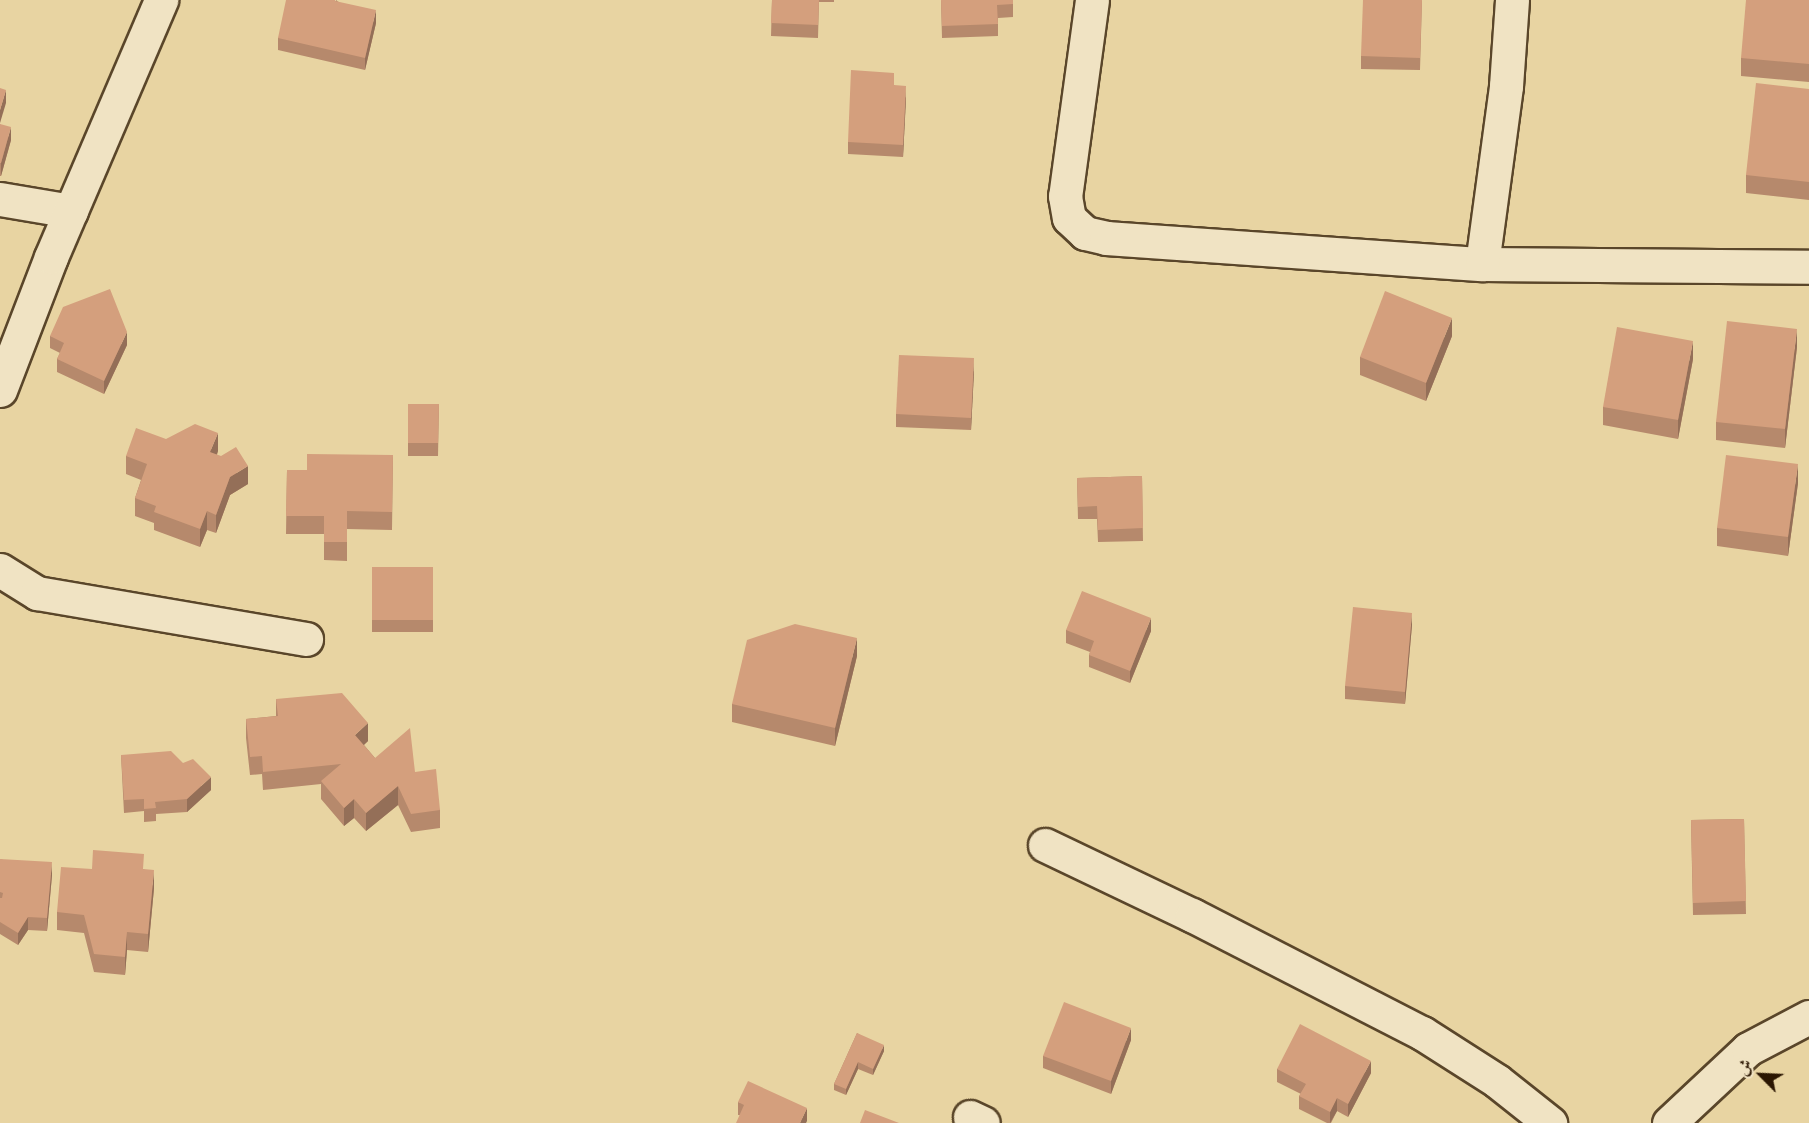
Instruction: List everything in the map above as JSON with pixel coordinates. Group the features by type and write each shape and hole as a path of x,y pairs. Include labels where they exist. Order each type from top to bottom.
{"street":[{"path":"0,390 71,211 161,0"},
{"path":"1092,0 1065,196 1069,218 1085,233 1106,238 1482,264 1809,267"},
{"path":"1482,264 1506,86 1512,0"},
{"path":"0,199 71,211"},
{"path":"0,570 37,593 306,639"},
{"path":"1045,844 1191,915 1422,1033 1497,1081 1550,1123"},
{"path":"1669,1123 1748,1049 1809,1017"}],"building":[{"path":"286,0 335,0 376,10 365,58 278,38"},
{"path":"772,0 819,0 818,25 771,23"},
{"path":"941,0 1013,0 1013,4 997,5 998,24 942,26"},
{"path":"1363,0 1422,0 1420,58 1361,56"},
{"path":"1746,0 1809,0 1809,64 1741,58"},
{"path":"851,70 894,73 894,85 906,86 903,145 848,142"},
{"path":"1756,83 1809,89 1809,182 1746,175"},
{"path":"0,88 6,90 0,110"},
{"path":"0,124 11,127 1,163 0,163"},
{"path":"110,289 127,332 104,381 57,359 64,343 50,336 63,307"},
{"path":"1385,291 1452,318 1426,383 1360,357"},
{"path":"1727,321 1797,329 1785,429 1716,422"},
{"path":"1617,327 1693,341 1678,420 1603,407"},
{"path":"899,355 974,358 971,418 896,414"},
{"path":"408,404 439,404 438,443 408,443"},
{"path":"195,424 218,433 210,452 221,456 236,447 248,466 230,477 216,515 207,511 200,529 154,512 156,506 135,498 147,464 126,456 136,428 166,439"},
{"path":"307,454 393,455 392,512 347,511 347,542 324,542 324,516 286,516 287,470 307,470"},
{"path":"1726,455 1798,464 1788,537 1717,528"},
{"path":"1142,476 1143,528 1098,530 1097,506 1078,507 1077,478"},
{"path":"372,567 433,567 433,620 372,620"},
{"path":"1082,591 1151,618 1130,671 1089,655 1094,641 1066,630"},
{"path":"1353,607 1412,613 1405,692 1345,686"},
{"path":"795,624 857,638 835,728 732,704 747,640"},
{"path":"342,693 368,723 355,735 375,758 410,728 415,772 436,769 440,810 411,814 398,786 366,813 354,799 344,808 321,781 341,764 263,772 262,756 250,757 246,719 278,716 276,699"},
{"path":"171,751 183,763 193,759 211,777 187,799 155,802 156,808 144,809 144,799 124,800 121,755"},
{"path":"1744,819 1746,901 1693,903 1691,820"},
{"path":"93,850 144,854 143,869 154,870 148,934 127,932 125,957 94,954 84,915 57,912 61,867 92,869"},
{"path":"0,859 52,862 47,918 28,917 18,933 0,922 0,898 3,893 0,892"},
{"path":"1064,1002 1131,1028 1111,1081 1043,1056"},
{"path":"1300,1024 1371,1061 1348,1104 1337,1098 1330,1112 1299,1096 1306,1084 1277,1069"},
{"path":"857,1033 884,1045 873,1069 858,1062 846,1089 834,1084"},
{"path":"748,1081 807,1108 800,1123 736,1123 744,1105 738,1102"},
{"path":"865,1110 899,1123 860,1123"}]}
